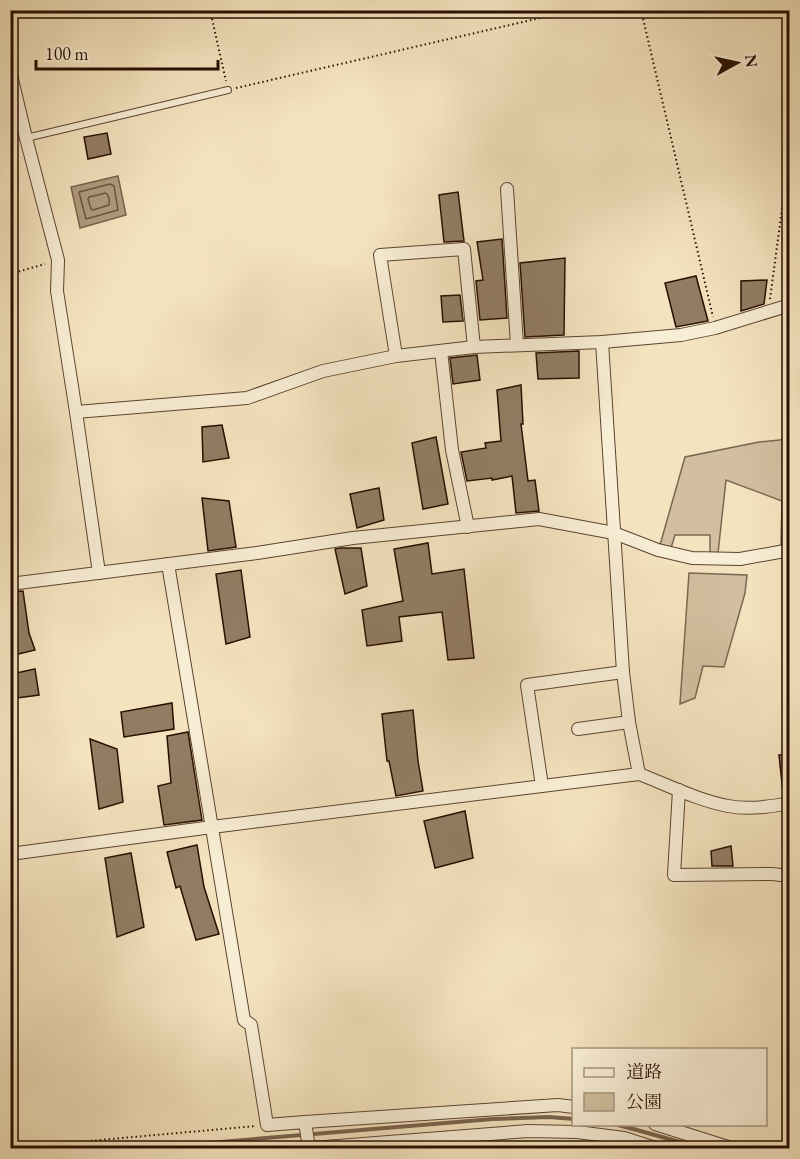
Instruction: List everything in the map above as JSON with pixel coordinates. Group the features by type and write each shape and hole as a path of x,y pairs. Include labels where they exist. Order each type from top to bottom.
{"street":[{"path":"10,71 58,260 57,291 99,573"},
{"path":"507,189 516,345"},
{"path":"396,356 380,255 464,249 474,347"},
{"path":"76,412 247,398 323,371 396,356 474,347 602,342 681,335 715,328 789,305"},
{"path":"602,342 623,672 629,722 639,774"},
{"path":"441,351 452,450 468,527"},
{"path":"10,584 257,553 353,538 539,519 614,533 658,550 692,558 740,559 789,550"},
{"path":"168,564 244,1020 251,1025 267,1125 558,1105 572,1107"},
{"path":"542,786 527,685 623,672"},
{"path":"578,729 629,722"},
{"path":"10,854 639,774 729,807 748,808 789,803"},
{"path":"680,790 674,875 772,874 789,876"},
{"path":"305,1124 310,1147 528,1131 577,1132 624,1138 655,1149"},
{"path":"658,1126 730,1149"}],"lane":[{"path":"26,138 228,90"}],"path":[{"path":"210,10 228,90 575,10"},
{"path":"641,10 715,328"},
{"path":"769,311 789,150"},
{"path":"10,274 58,260"},
{"path":"10,1148 267,1125"}],"green space":[{"path":"789,439 789,543 781,545 782,501 726,480 718,553 710,553 710,535 675,535 671,548 660,545 685,457 759,442"},
{"path":"689,573 747,575 745,593 724,667 703,666 695,698 680,704"}],"water":[{"path":"118,176 126,215 80,228 71,187"}],"building":[{"path":"107,133 111,154 88,159 84,137"},
{"path":"458,192 464,241 444,242 439,195"},
{"path":"502,239 507,318 480,320 476,281 483,280 477,242"},
{"path":"565,258 564,335 525,337 520,263"},
{"path":"696,276 708,321 676,327 665,283"},
{"path":"767,280 764,304 741,311 741,281"},
{"path":"460,295 463,321 443,322 441,296"},
{"path":"579,351 579,378 538,379 536,353"},
{"path":"477,355 480,380 453,384 450,358"},
{"path":"521,385 523,424 521,424 528,481 535,480 539,511 516,513 512,476 467,481 461,452 486,448 485,443 501,441 497,390"},
{"path":"222,425 229,458 203,462 202,427"},
{"path":"436,437 448,504 423,509 412,443"},
{"path":"379,488 384,520 357,528 350,494"},
{"path":"202,498 229,501 236,547 208,551"},
{"path":"428,543 432,574 464,569 474,658 448,660 442,612 399,617 402,641 367,646 362,610 403,601 394,549"},
{"path":"361,548 367,586 345,594 335,549"},
{"path":"241,570 250,637 226,644 216,574"},
{"path":"23,591 29,633 35,650 10,656 10,592"},
{"path":"35,669 39,695 17,698 16,673"},
{"path":"172,703 174,729 124,737 121,712"},
{"path":"413,710 423,791 396,796 389,761 387,761 382,714"},
{"path":"188,732 202,820 164,825 158,786 171,783 167,736"},
{"path":"90,739 117,749 123,802 99,809"},
{"path":"779,755 789,755 789,793 783,793"},
{"path":"465,811 473,858 435,868 424,821"},
{"path":"197,845 204,887 219,934 196,940 180,886 176,888 167,852"},
{"path":"731,846 733,866 712,866 711,851"},
{"path":"131,853 144,927 117,937 105,858"}],"waterway":[{"path":"148,1148 493,1119 549,1117 572,1119"},
{"path":"621,1126 701,1148"}]}
